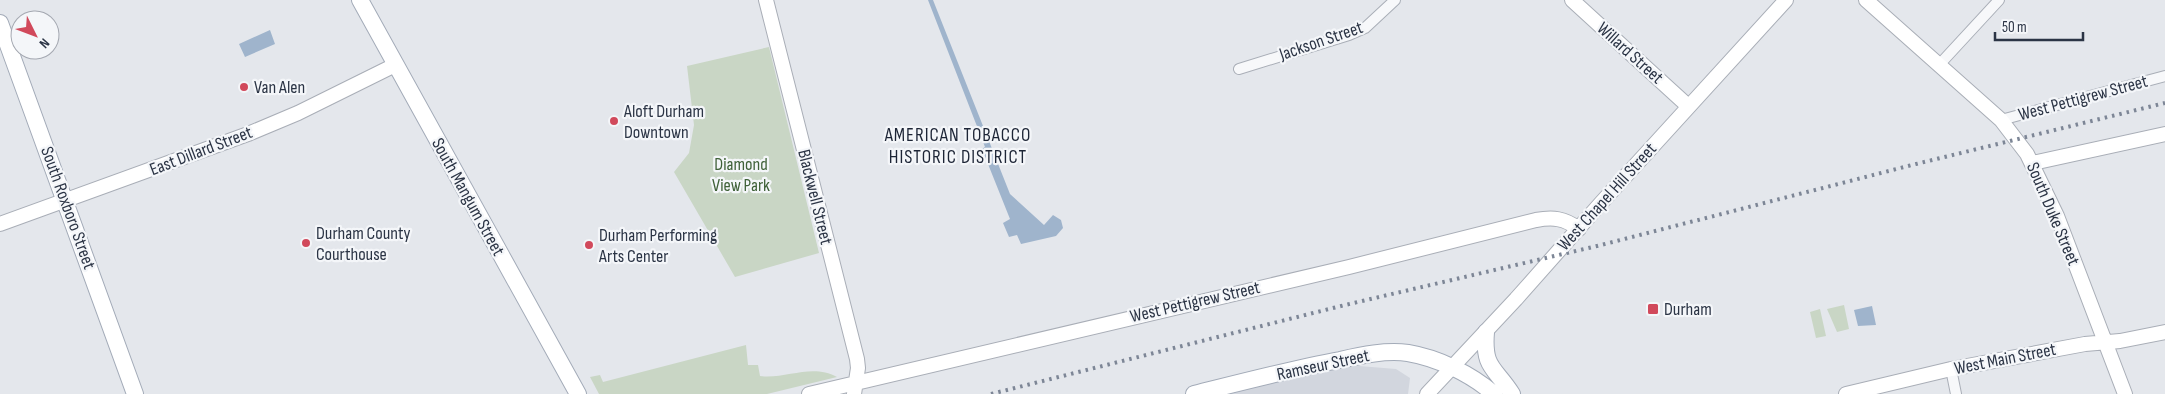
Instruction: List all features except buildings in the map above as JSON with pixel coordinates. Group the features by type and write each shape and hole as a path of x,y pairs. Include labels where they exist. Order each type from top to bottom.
{"main road":[{"name":"South Mangum Street","path":"360,0 578,394"},
{"name":"South Roxboro Street","path":"0,24 135,394"},
{"path":"1486,332 1485,348 1491,368 1512,394"},
{"name":"Ramseur Street","path":"1194,394 1322,363 1372,354 1406,353 1431,359 1451,368 1473,379 1494,394"}],"street":[{"name":"Blackwell Street","path":"766,0 857,359 855,389"},
{"name":"Jackson Street","path":"1239,69 1365,28 1395,0"},
{"name":"Willard Street","path":"1572,0 1688,106"},
{"name":"West Chapel Hill Street","path":"1427,394 1486,332 1688,106 1786,0"},
{"name":"South Duke Street","path":"1866,0 2001,120 2033,163 2057,216 2125,394"},
{"path":"1939,65 1999,0"},
{"name":"East Dillard Street","path":"0,224 248,134 298,113 395,64"},
{"name":"West Pettigrew Street","path":"2001,120 2165,76"},
{"path":"2033,163 2165,134"},
{"name":"West Pettigrew Street","path":"809,394 855,389 1536,220 1557,218 1565,220 1579,229"},
{"name":"West Main Street","path":"1846,394 1951,369 2165,332"},
{"path":"1951,369 1956,394"}],"shaded area":[{"path":"1347,365 1396,369 1410,378 1408,394 1223,394"}],"green space":[{"name":"Diamond View Park","path":"769,47 819,253 735,277 674,172 689,153 694,125 687,66"},
{"path":"1844,305 1849,329 1837,332 1827,309"},
{"path":"1820,309 1826,336 1816,338 1810,312"},
{"path":"746,345 748,365 758,365 760,376 818,371 837,377 767,394 599,394 590,377 600,375 603,382"}],"water":[{"path":"928,0 933,0 1010,194 1044,225 1053,215 1061,220 1063,228 1056,236 1021,244 1017,235 1009,237 1003,223 1010,219 982,149 985,147"},
{"path":"270,30 275,44 245,57 239,44"},
{"path":"1872,306 1876,325 1858,326 1854,310"}],"railway":[{"path":"991,394 1345,305 1597,246 1916,164 2165,103"}],"place":[{"name":"Van Alen","path":"244,87"},
{"name":"Aloft Durham Downtown","path":"614,121"},
{"name":"Durham County Courthouse","path":"306,243"},
{"name":"Durham Performing Arts Center","path":"589,245"},
{"name":"Durham","path":"1653,309"}],"district":[{"name":"AMERICAN TOBACCO HISTORIC DISTRICT","path":"958,146"}]}
